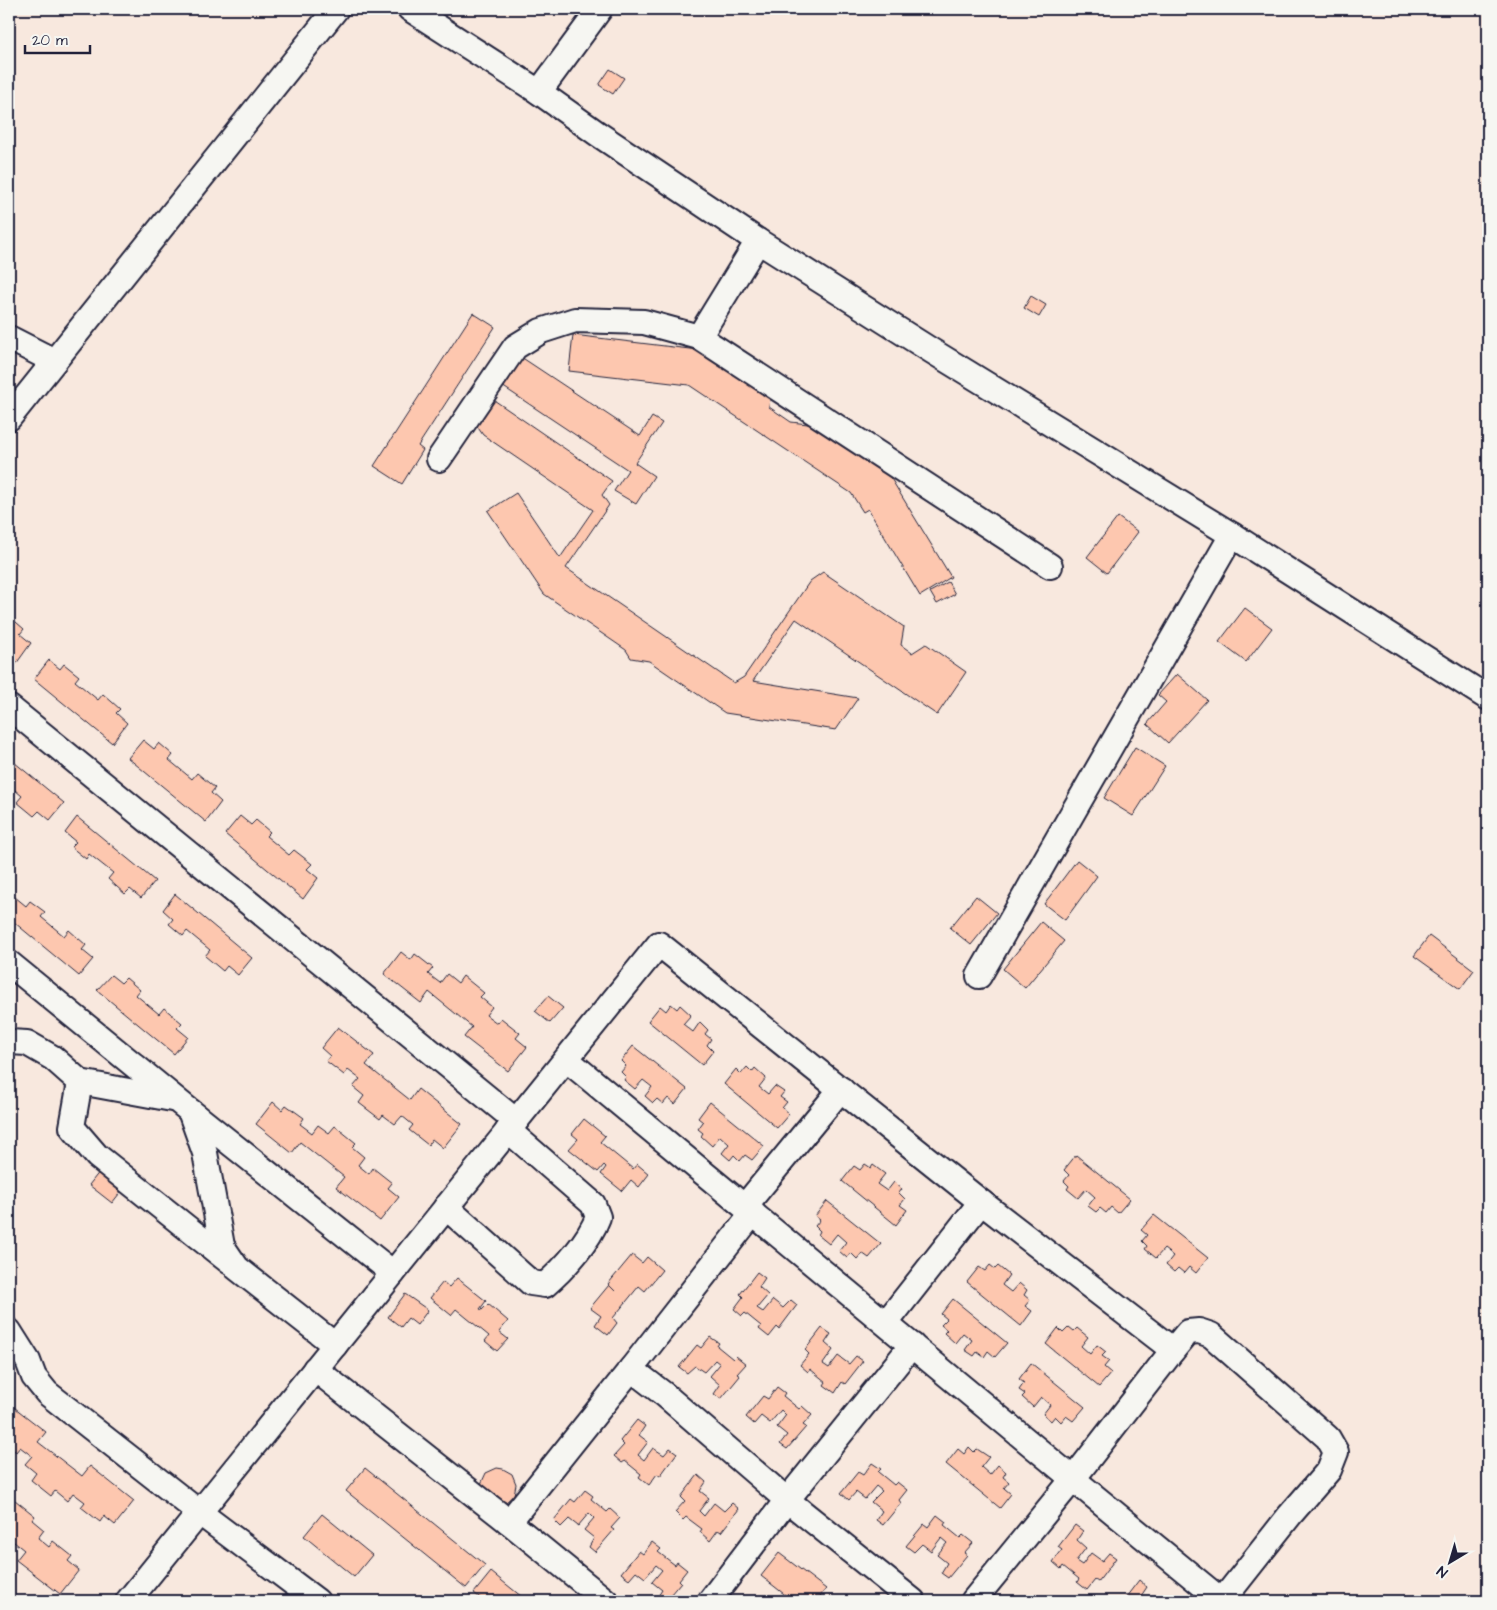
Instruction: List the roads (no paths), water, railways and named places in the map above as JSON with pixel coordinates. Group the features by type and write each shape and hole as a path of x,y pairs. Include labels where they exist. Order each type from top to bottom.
{"street":[{"path":"9,418 336,9"},
{"path":"410,9 539,92 598,134 758,241 940,356 1232,535 1488,698"},
{"path":"539,92 600,9"},
{"path":"699,337 758,241"},
{"path":"439,459 515,347 540,331 575,320 644,322 699,337 1050,566"},
{"path":"9,338 54,361"},
{"path":"979,976 1232,535"},
{"path":"9,707 512,1126 593,1204 598,1217 593,1229 559,1273 545,1285 531,1283 446,1207"},
{"path":"128,1601 659,944 981,1202 1173,1350"},
{"path":"9,963 182,1105 393,1273"},
{"path":"9,1042 27,1043 53,1058 80,1082 182,1105"},
{"path":"566,1059 1073,1479 1222,1601 1328,1470 1336,1452 1328,1438 1211,1336 1199,1331 1188,1332 1073,1479 973,1601"},
{"path":"80,1082 72,1127 97,1156 335,1345"},
{"path":"509,1522 631,1369 841,1089"},
{"path":"182,1105 205,1153 222,1246 237,1268"},
{"path":"886,1323 981,1202"},
{"path":"9,1331 28,1361 34,1377 47,1393 317,1601"},
{"path":"710,1601 787,1500 912,1345"},
{"path":"316,1369 606,1601"},
{"path":"631,1369 665,1395 787,1500 913,1601"}]}
